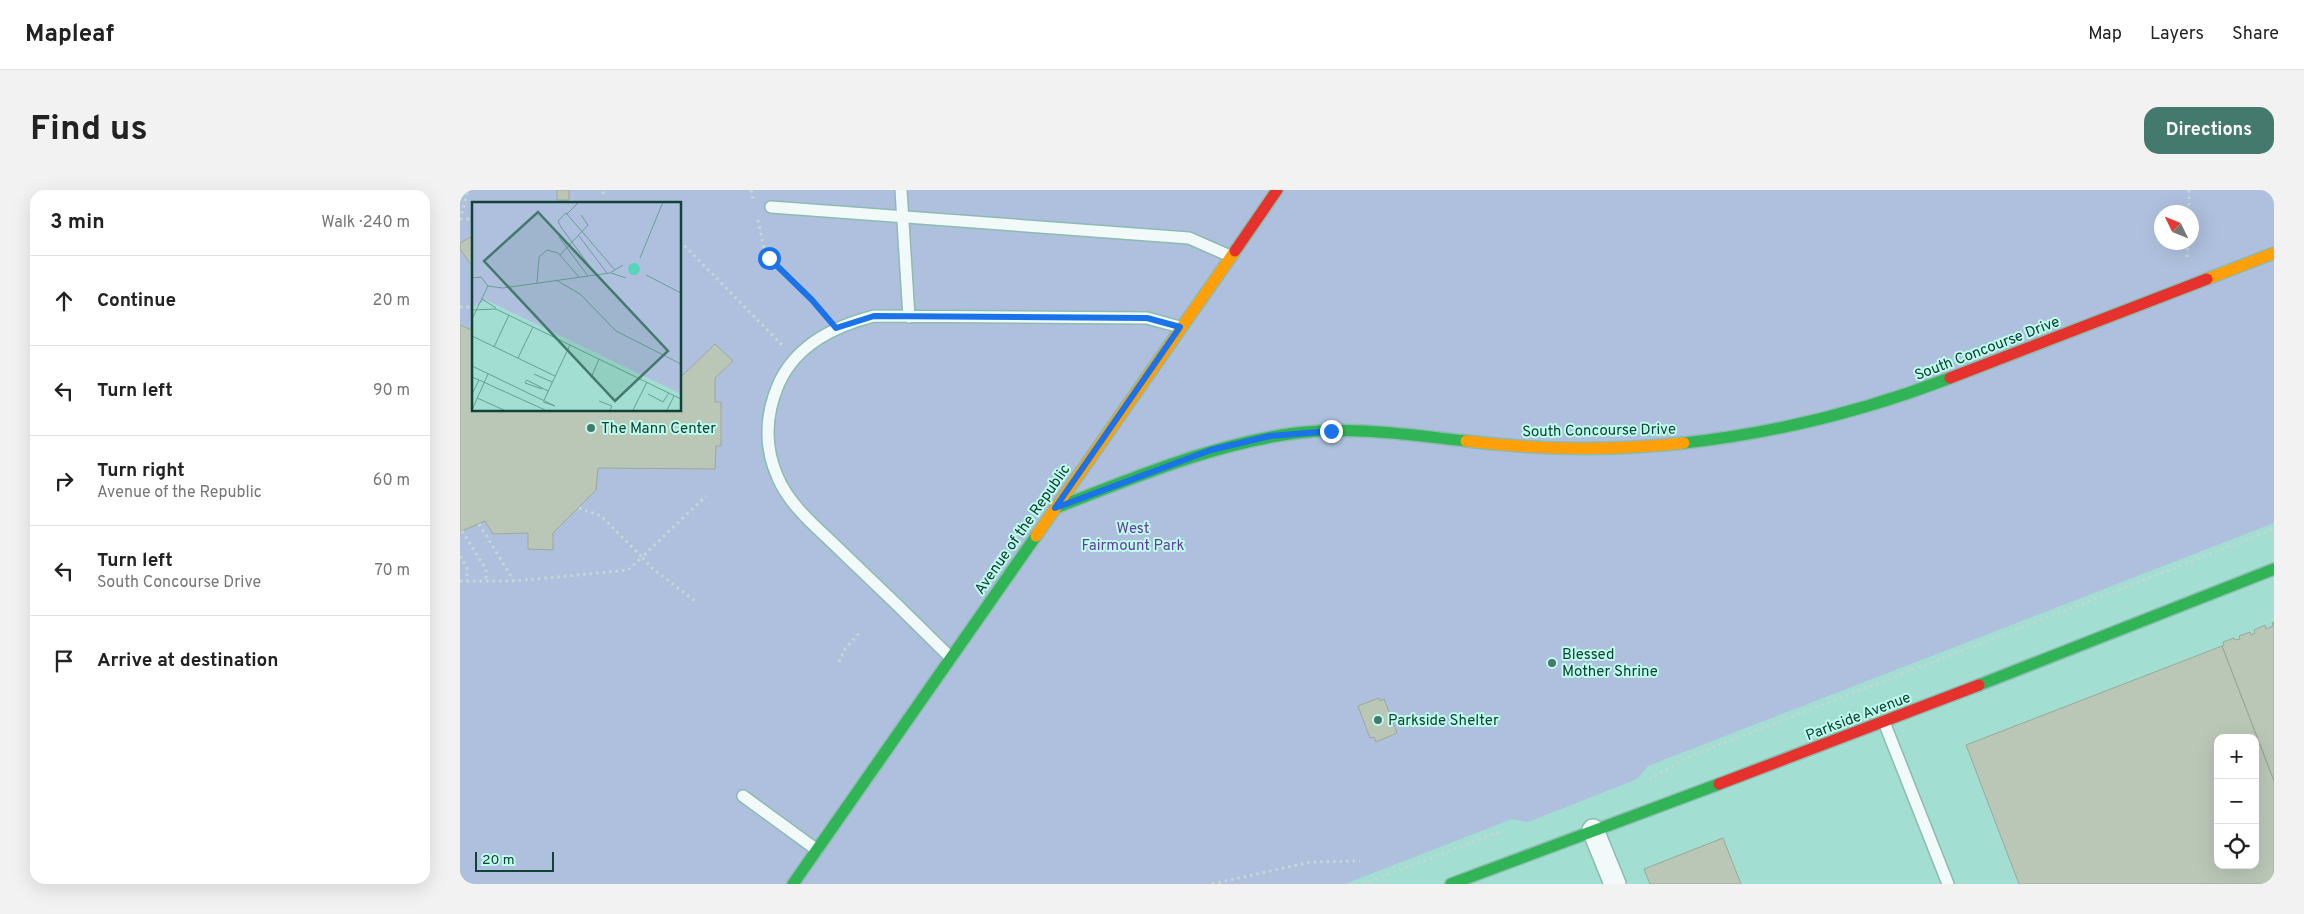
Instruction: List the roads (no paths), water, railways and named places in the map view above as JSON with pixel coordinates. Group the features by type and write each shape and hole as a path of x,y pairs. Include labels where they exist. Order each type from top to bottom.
{"street":[{"name":"Avenue of the Republic","path":"793,884 1275,190"},
{"name":"South Concourse Drive","path":"1055,508 1211,450 1270,436 1331,431 1392,432 1492,444 1566,449 1672,446 1757,434 1834,417 1905,396 2274,252"},
{"name":"Parkside Avenue","path":"1451,884 1546,846 1655,809 1884,722 2274,569"},
{"path":"1593,830 1614,884"}],"lane":[{"path":"901,190 909,317"},
{"path":"771,207 1189,238 1230,256"},
{"path":"951,658 801,511 779,480 771,460 768,440 768,418 772,398 781,378 795,359 810,344 836,328 874,316 1147,318 1180,327"},
{"path":"1884,722 1948,884"},
{"path":"743,796 817,850"}],"place":[{"name":"The Mann Center","path":"591,428"},
{"name":"Blessed Mother Shrine","path":"1552,663"},
{"name":"Parkside Shelter","path":"1378,720"}],"park label":[{"name":"West Fairmount Park","path":"1133,536"}]}
